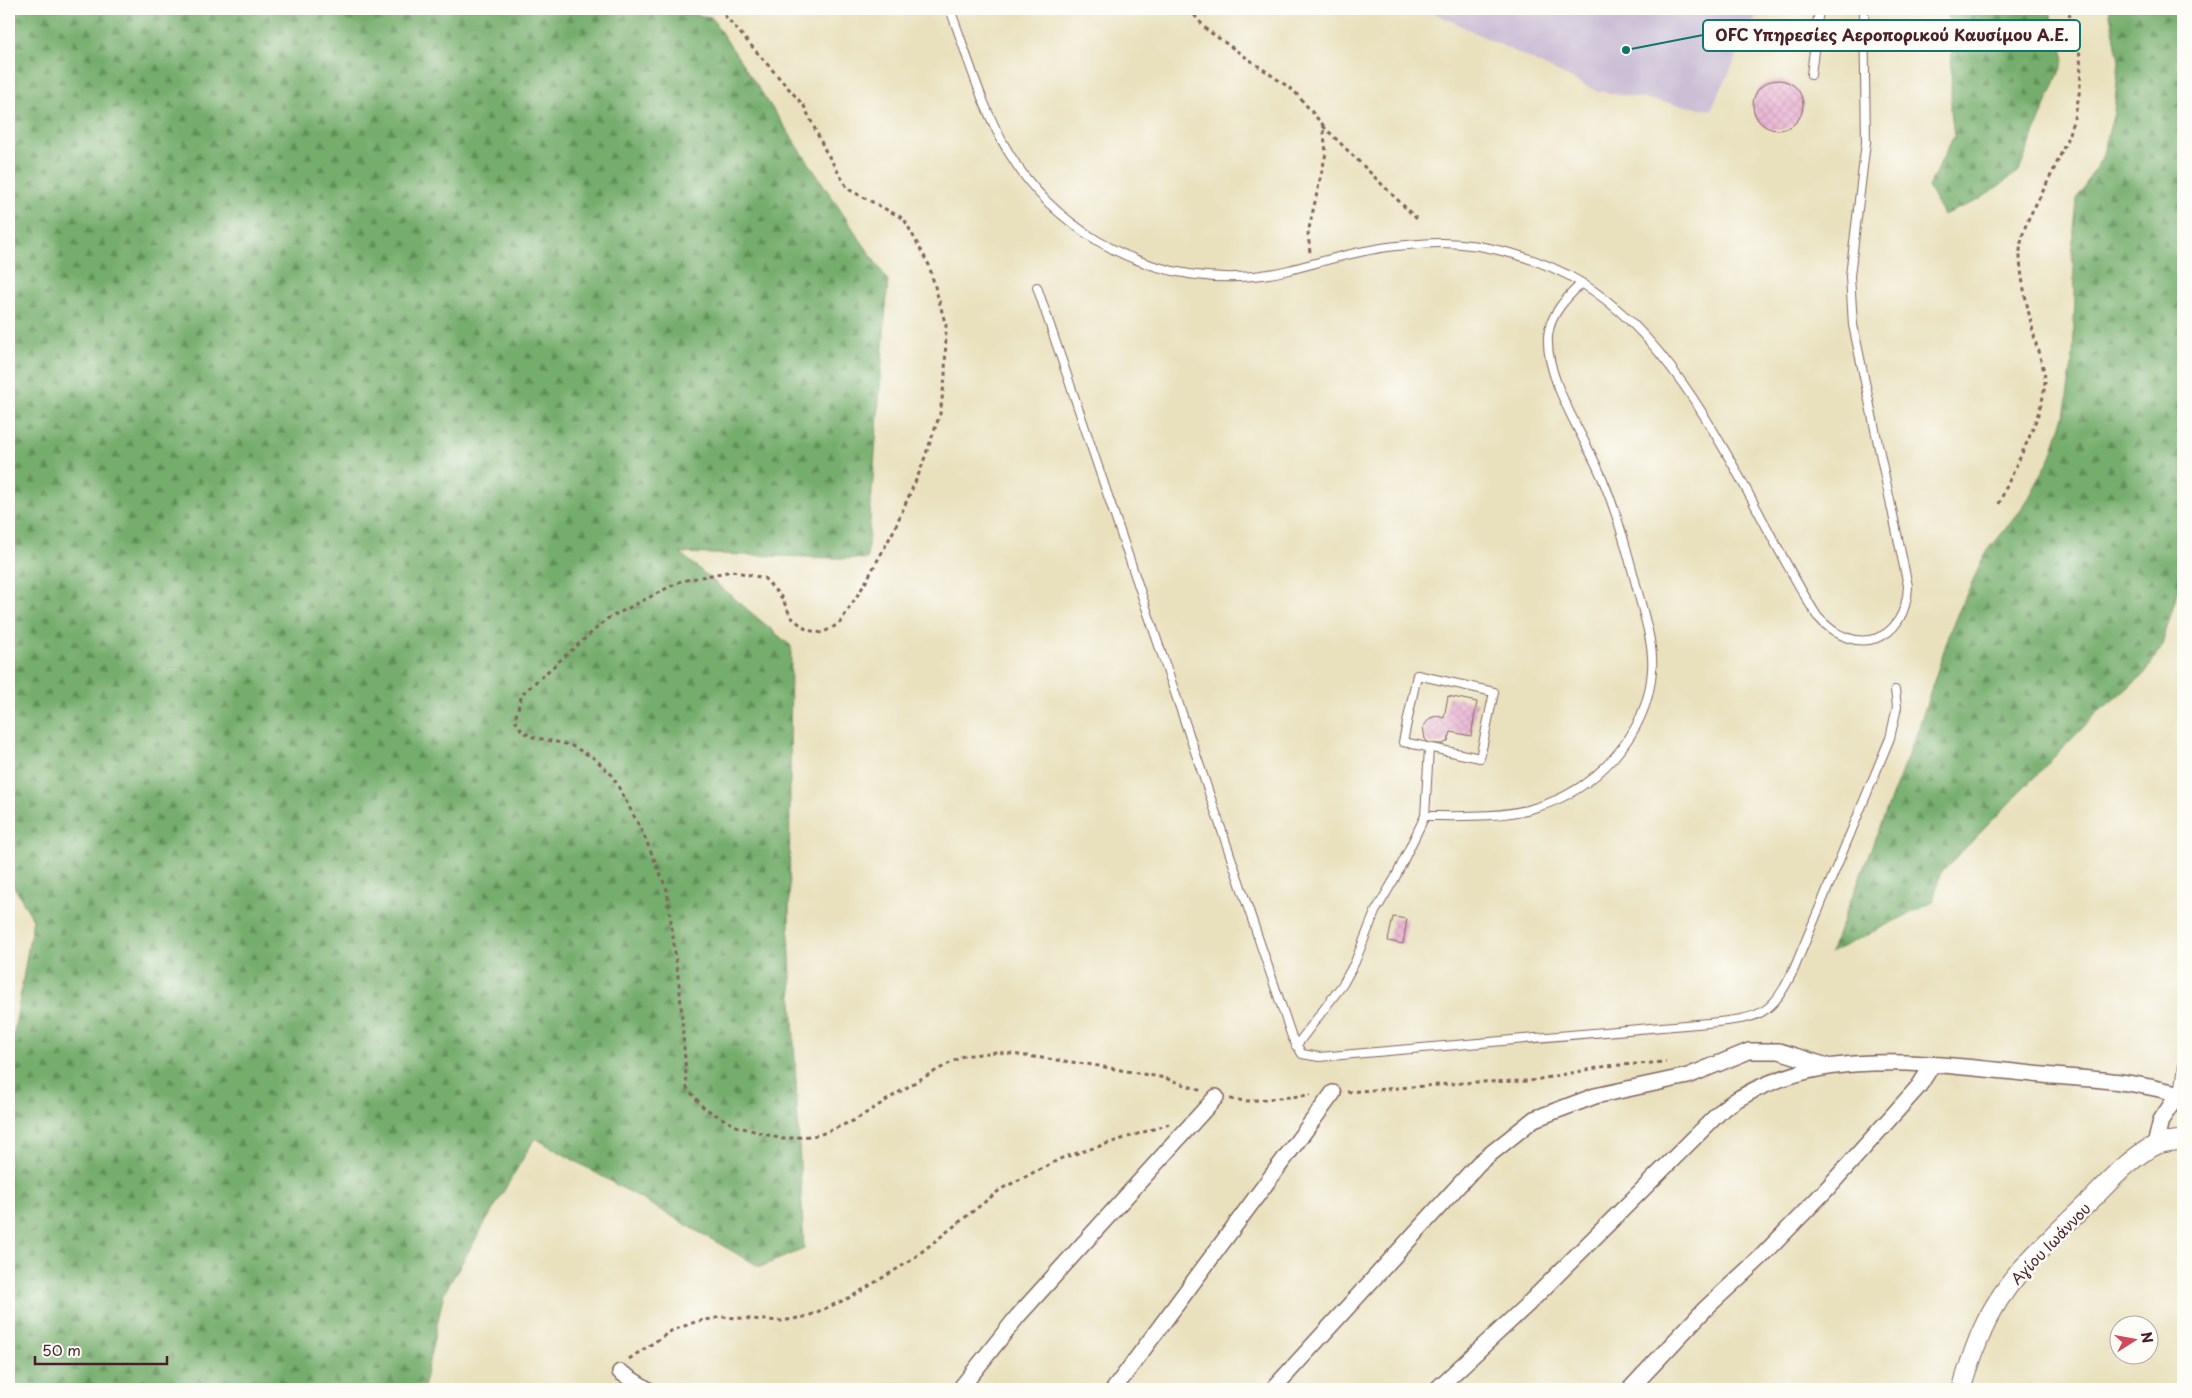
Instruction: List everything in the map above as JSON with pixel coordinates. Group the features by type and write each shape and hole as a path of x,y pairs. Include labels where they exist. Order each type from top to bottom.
{"street":[{"path":"1274,1389 1479,1162 1534,1119 1595,1096 1688,1076 1749,1051 1779,1051 1827,1066"},
{"path":"1437,1389 1528,1304 1724,1108 1747,1092 1782,1078 1827,1066 1855,1063 1933,1064 2114,1081 2181,1094 2161,1120 2155,1145"},
{"path":"1630,1389 1706,1308 1760,1258 1824,1192 1919,1086 1933,1064"},
{"path":"1114,1389 1333,1093"},
{"path":"960,1389 1017,1317 1216,1097"},
{"name":"Αγίου Ιωάννου","path":"1962,1389 1978,1339 1992,1310 2009,1286 2056,1234 2113,1178 2155,1145 2183,1140"},
{"path":"620,1372 647,1389"}],"lane":[{"path":"950,9 995,127 1009,153 1028,181 1045,200 1078,229 1124,255 1148,265 1200,276 1252,276 1288,270 1385,247 1443,243 1500,250 1561,271 1601,296 1640,331 1679,377 1806,598 1825,626 1845,637 1864,641 1882,637 1900,622 1905,610 1908,586 1853,325 1850,300 1852,254 1866,142 1864,9"},
{"path":"1812,75 1819,9"},
{"path":"1425,816 1520,812 1547,804 1569,794 1590,780 1616,756 1642,712 1647,698 1652,675 1651,654 1643,611 1624,539 1604,482 1562,395 1550,360 1548,336 1551,322 1568,296 1582,283"},
{"path":"1036,287 1296,1046 1302,1054 1319,1057 1708,1023 1743,1019 1766,1010 1777,1000 1794,970 1886,747 1898,707 1895,690"},
{"path":"1417,675 1494,692 1480,758 1429,748 1403,742 1417,675"},
{"path":"1296,1046 1343,984 1355,962 1375,912 1396,878 1425,816 1429,748"},
{"path":"2181,1094 2183,1066"}],"path":[{"path":"719,9 804,106 825,150 848,189 904,219 929,265 946,326 945,377 940,414 920,471 893,532 864,585 839,624 822,633 807,630 791,617 782,598 764,578 732,571 680,581 606,618 522,694 515,720 522,731 533,737 570,745 594,758 612,776 643,833 667,890 680,992 687,1088 704,1108 736,1126 782,1139 819,1135 855,1120 963,1056 997,1052 1093,1065 1165,1078 1216,1097"},
{"path":"1189,9 1207,30 1294,91 1323,125 1419,221"},
{"path":"1998,504 2042,407 2045,379 2029,317 2020,252 2024,225 2070,135 2080,94 2082,62 2067,9"},
{"path":"1312,264 1308,233 1326,153 1323,125"}],"shaded area":[{"path":"1426,9 1760,9 1711,110 1597,91"}],"green space":[{"path":"9,9 657,9 711,17 888,281 867,559 680,553 791,646 789,935 804,1249 760,1267 535,1138 444,1293 423,1389 9,1389 9,1063 33,919 9,878"},
{"path":"1946,9 2049,9 2065,58 2019,171 1979,200 1943,215 1928,187 1954,136 1951,111 1952,35"},
{"path":"2109,9 2183,9 2183,581 2180,584 2162,645 2145,674 2098,712 1940,874 1933,902 1830,953 1918,730 1952,626 1985,554 2025,505 2051,456 2064,416 2073,358 2075,291 2072,251 2077,199 2102,157 2114,113 2119,61"}],"building":[{"path":"1778,80 1796,87 1803,105 1796,123 1778,130 1760,123 1753,105 1760,87"},
{"path":"1448,696 1477,702 1471,736 1451,732 1448,741 1443,744 1430,744 1425,739 1423,727 1430,718 1437,716 1444,718"},
{"path":"1393,917 1407,919 1403,944 1388,941"}],"place":[{"name":"OFC Υπηρεσίες Αεροπορικού Καυσίμου A.E.","path":"1626,50"}]}
